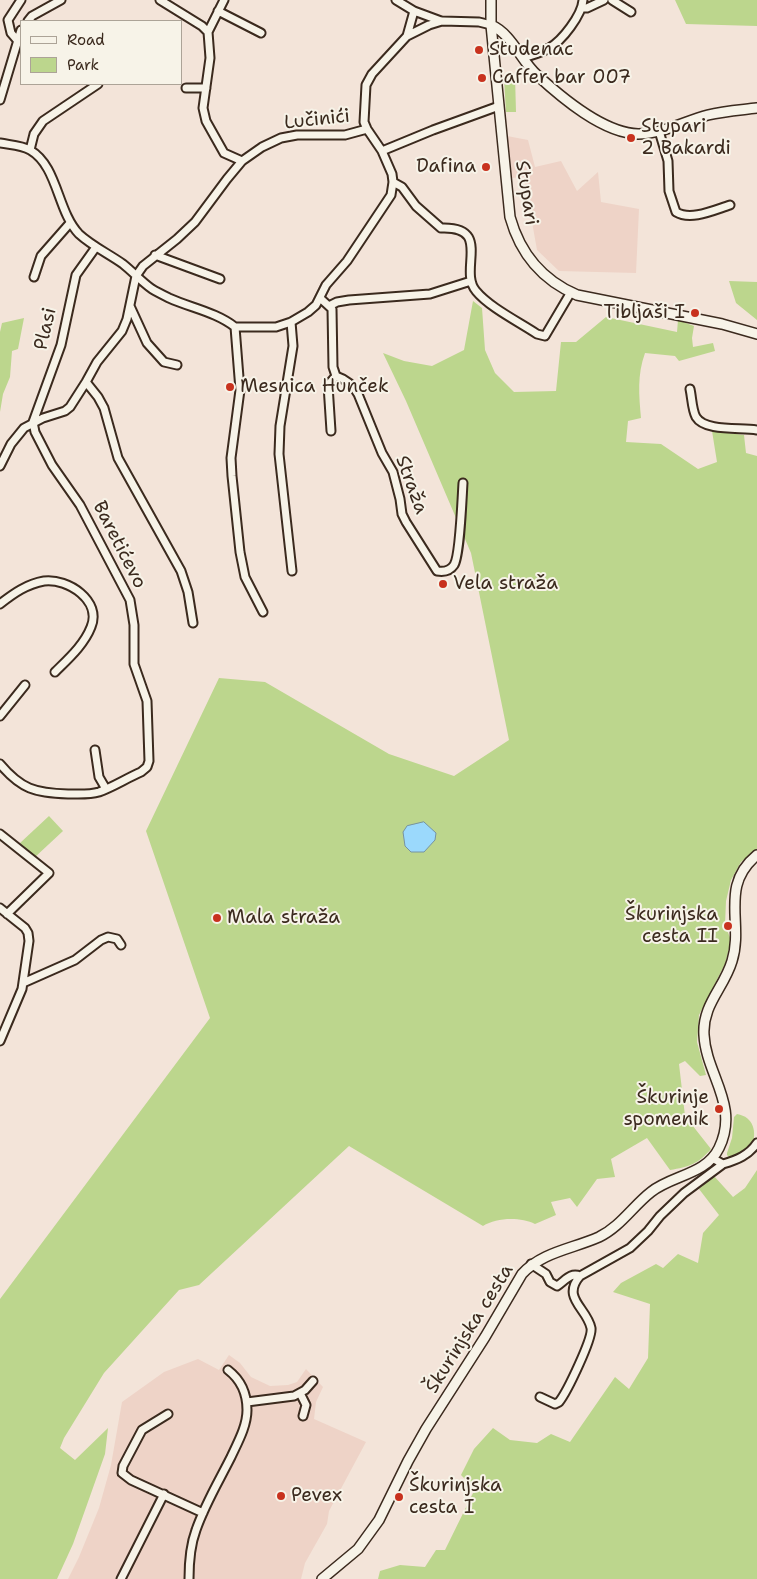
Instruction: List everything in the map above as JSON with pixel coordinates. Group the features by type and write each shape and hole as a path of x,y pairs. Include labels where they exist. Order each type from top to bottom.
{"street":[{"path":"17,40 11,33 8,20 21,0"},
{"path":"29,20 32,16 61,0"},
{"path":"160,0 202,26 208,32"},
{"path":"0,466 15,438 33,422 65,411 86,382 97,362 122,331 130,306 136,276 143,266 195,222 242,161 224,153 206,121 203,108 210,58 208,32 224,0"},
{"name":"Lučinići","path":"396,0 408,3 414,11 442,21 479,22 491,26"},
{"name":"Stupari","path":"491,0 491,26 508,200 514,231 524,252 540,272 571,292 757,334"},
{"path":"523,58 554,45 574,21 583,4 587,8 604,0"},
{"path":"612,0 631,12"},
{"path":"218,11 261,33"},
{"name":"Lučinići","path":"407,36 414,11"},
{"name":"Lučinići","path":"393,182 392,174 382,151 364,122 366,85 372,74 407,36 417,30 442,21"},
{"path":"491,26 502,31 536,74 590,117 617,130 638,134 659,131 710,114 757,108"},
{"path":"0,100 20,32"},
{"path":"30,150 34,134 43,121 97,85"},
{"path":"186,88 206,88"},
{"path":"382,151 499,106"},
{"name":"Lučinići","path":"242,161 262,147 282,138 297,135 345,135 367,129"},
{"path":"659,131 668,161 669,191 676,212 681,215 695,215 730,205"},
{"path":"0,144 18,146 30,150 41,159 70,223 80,235 112,256 152,289 171,299 216,316 235,327 276,327 291,322 308,312 320,298 323,288 347,260 384,207 391,195 393,182 402,187 416,206 441,228 461,230 468,238 472,250 472,281 474,290 483,299 537,334 544,336 571,292"},
{"path":"34,277 41,256 70,223"},
{"name":"Plasi","path":"33,422 61,345 76,275 96,247"},
{"path":"155,255 220,279"},
{"path":"328,306 349,300 430,294 472,281"},
{"path":"320,298 332,309 333,367 336,376 328,385 331,431"},
{"path":"130,306 147,343 164,362 177,365"},
{"path":"291,322 294,346 280,426 279,454 292,571"},
{"path":"235,327 240,390 232,449 232,476 240,552 245,577 263,612"},
{"name":"Straža","path":"336,376 353,386 358,394 382,453 393,472 402,514 437,571 448,570 455,564 463,483"},
{"path":"86,382 104,408 118,458 181,571 188,592 193,623"},
{"path":"690,390 696,417 701,422 723,428 757,430"},
{"name":"Baretićevo","path":"0,764 16,781 33,791 55,794 86,794 106,788 141,772 149,761 147,701 134,664 133,611 130,600 80,505 52,466 35,432 33,422"},
{"path":"0,604 21,589 45,581 63,583 76,589 86,598 91,606 93,615 92,626 79,646 55,672"},
{"path":"0,716 25,685"},
{"path":"94,750 99,777 106,788"},
{"path":"0,834 49,873 7,914"},
{"name":"Škurinjska cesta","path":"326,1578 358,1549 379,1520 426,1428 522,1274 531,1264 566,1248 600,1236 612,1229 651,1192 698,1170 719,1150 726,1127 726,1112 719,1084 705,1044 704,1024 709,1005 728,974 736,944 734,897 736,886 741,872 757,855"},
{"path":"0,908 25,928 29,941 23,983 0,1041"},
{"path":"23,983 75,960 101,940 108,937 117,939 121,946"},
{"path":"540,1397 555,1404 559,1402 580,1364 591,1327 573,1294 573,1285 580,1276 630,1248 684,1192 723,1164 742,1158 757,1143"},
{"path":"712,1158 723,1164"},
{"path":"531,1264 546,1274 550,1282 557,1286 570,1276 580,1276"},
{"path":"189,1579 192,1543 203,1513 242,1433 247,1412 245,1392 240,1383 228,1370"},
{"path":"247,1402 271,1398 286,1398 300,1393 312,1380"},
{"path":"300,1393 306,1405 303,1416"},
{"path":"168,1414 142,1430 123,1466 122,1473 131,1480 203,1513"},
{"path":"121,1579 164,1494"}],"shaded area":[{"path":"507,136 528,140 535,167 561,161 577,191 598,172 601,202 639,209 636,273 559,271 537,250 524,177 511,178"},
{"path":"229,1355 240,1363 251,1377 270,1386 288,1385 297,1382 306,1369 323,1387 316,1402 314,1419 366,1442 329,1511 327,1524 305,1563 301,1579 68,1579 99,1508 111,1465 122,1402 164,1372 198,1359 219,1370"}],"green space":[{"path":"675,0 757,0 757,26 686,24"},
{"path":"515,76 516,112 506,112 504,78"},
{"path":"729,281 757,282 757,320 736,303"},
{"path":"473,301 482,308 485,350 495,373 514,392 556,391 561,342 576,342 606,317 677,332 678,320 694,326 693,347 713,343 715,351 679,361 675,356 645,353 642,361 639,393 641,418 628,421 626,442 661,444 698,469 717,462 712,431 744,435 746,453 757,456 757,849 741,862 731,880 726,901 725,925 731,940 725,964 699,1015 697,1042 706,1075 700,1076 685,1061 679,1064 685,1116 711,1149 693,1164 670,1170 647,1138 611,1159 615,1177 597,1179 577,1207 570,1198 551,1202 556,1215 535,1224 523,1220 509,1219 495,1221 483,1226 349,1146 199,1285 179,1290 104,1373 64,1438 60,1448 75,1460 108,1428 105,1454 73,1544 57,1579 0,1579 0,1299 210,1018 146,831 219,678 265,682 389,754 454,776 509,740 471,553 406,401 383,353 404,361 432,366 464,350"},
{"path":"24,318 18,349 12,351 10,377 3,394 0,412 0,332 2,323"},
{"path":"49,816 63,831 34,858 20,843"},
{"path":"737,1114 751,1122 754,1136 752,1146 748,1151 731,1159 727,1153 732,1138 734,1117"},
{"path":"757,1170 757,1579 378,1579 380,1571 400,1565 425,1567 436,1550 445,1550 475,1489 461,1475 474,1449 493,1428 510,1440 537,1443 551,1434 570,1442 615,1377 629,1389 648,1358 650,1304 613,1292 621,1283 656,1264 663,1268 678,1254 698,1263 703,1233 719,1215 699,1189 714,1176 733,1197 745,1188"}],"water":[{"path":"424,822 436,833 435,840 424,852 411,852 405,846 403,832 407,826"}],"place":[{"name":"Studenac","path":"479,50"},
{"name":"Caffer bar 007","path":"482,78"},
{"name":"Stupari 2 Bakardi","path":"631,138"},
{"name":"Dafina","path":"486,167"},
{"name":"Tibljaši I","path":"695,313"},
{"name":"Mesnica Hunček","path":"230,387"},
{"name":"Vela straža","path":"443,584"},
{"name":"Mala straža","path":"217,918"},
{"name":"Škurinjska cesta II","path":"728,926"},
{"name":"Škurinje spomenik","path":"719,1109"},
{"name":"Pevex","path":"281,1496"},
{"name":"Škurinjska cesta I","path":"399,1497"}]}
